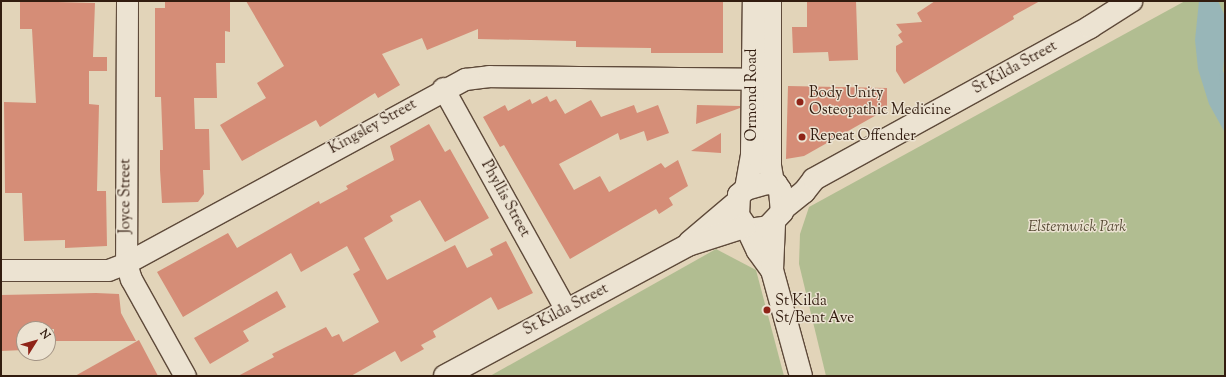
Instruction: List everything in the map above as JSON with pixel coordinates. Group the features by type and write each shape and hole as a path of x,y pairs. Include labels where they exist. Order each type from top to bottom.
{"main road":[{"name":"Ormond Road","path":"754,1 770,166 776,185 779,216 772,270"},
{"name":"Ormond Road","path":"741,196 752,154 770,1"},
{"name":"St Kilda Street","path":"445,376 688,244 741,196 776,185 814,179 1090,27 1131,1"},
{"name":"St Kilda Street","path":"688,244 746,229 763,230 804,192 814,179"},
{"path":"741,196 746,229 758,251 772,270 801,376"}],"street":[{"name":"Joyce Street","path":"127,1 126,263 131,279 185,376"},
{"name":"Kingsley Street","path":"1,270 108,270 126,263 444,88 465,79 489,76 761,79"},
{"name":"Phyllis Street","path":"444,88 566,310"}],"green space":[{"name":"Elsternwick Park","path":"1185,1 1225,1 1225,376 826,376 799,264 800,234 809,207"},
{"path":"716,249 756,270 784,376 490,376"}],"water":[{"path":"1199,1 1218,1 1224,14 1225,49 1221,93 1225,104 1224,131 1209,104 1198,69 1195,40"}],"building":[{"path":"20,1 95,3 93,57 107,57 107,71 89,71 89,104 99,105 97,191 106,191 107,246 65,248 65,240 24,241 22,193 5,193 4,102 36,103 32,29 20,29"},
{"path":"165,1 230,1 230,32 225,31 225,63 216,63 217,98 194,98 195,129 209,129 210,170 203,170 204,194 198,202 162,203 160,170 160,150 163,150 161,97 155,97 155,8 165,8"},
{"path":"246,1 723,1 723,53 651,53 651,48 576,47 576,41 478,39 478,29 427,50 422,38 382,54 400,85 378,98 375,93 320,127 316,120 242,161 220,125 266,98 257,83 284,66"},
{"path":"807,1 856,1 858,60 829,61 828,52 793,53 792,27 807,27"},
{"path":"935,1 1040,1 1013,16 1014,19 904,84 896,71 896,46 903,42 898,35 902,32 896,24 922,22 917,13"},
{"path":"788,86 887,88 887,109 804,156 786,159"},
{"path":"547,96 550,102 556,99 565,114 591,100 601,117 634,105 637,113 658,105 669,133 647,141 644,131 620,140 618,133 559,164 574,190 600,176 609,192 661,163 665,168 678,160 688,186 669,198 673,205 659,214 656,209 570,259 504,145 500,147 483,117 505,105 508,111 530,99 532,104"},
{"path":"697,105 740,106 740,108 696,124"},
{"path":"429,124 445,152 450,149 489,218 445,242 420,200 390,216 393,221 364,238 387,280 455,245 467,268 493,255 490,249 506,241 533,293 498,310 491,297 433,331 436,337 421,345 424,349 401,362 395,351 351,376 238,376 274,357 272,354 326,327 332,337 339,334 343,342 379,322 353,274 360,270 347,246 301,272 291,253 183,317 157,272 228,233 237,248 319,201 320,204 348,189 346,186 394,160 390,146"},
{"path":"721,133 721,153 691,151"},
{"path":"277,291 286,307 243,331 249,341 210,364 194,338"},
{"path":"119,294 121,313 136,341 56,341 56,321 16,321 16,350 1,351 1,295"},
{"path":"139,340 158,376 75,376"}],"waterway":[{"path":"1221,73 1225,108"}],"place":[{"name":"Body Unity Osteopathic Medicine","path":"800,102"},
{"name":"Repeat Offender","path":"802,137"},
{"name":"St Kilda St/Bent Ave","path":"767,310"}]}
